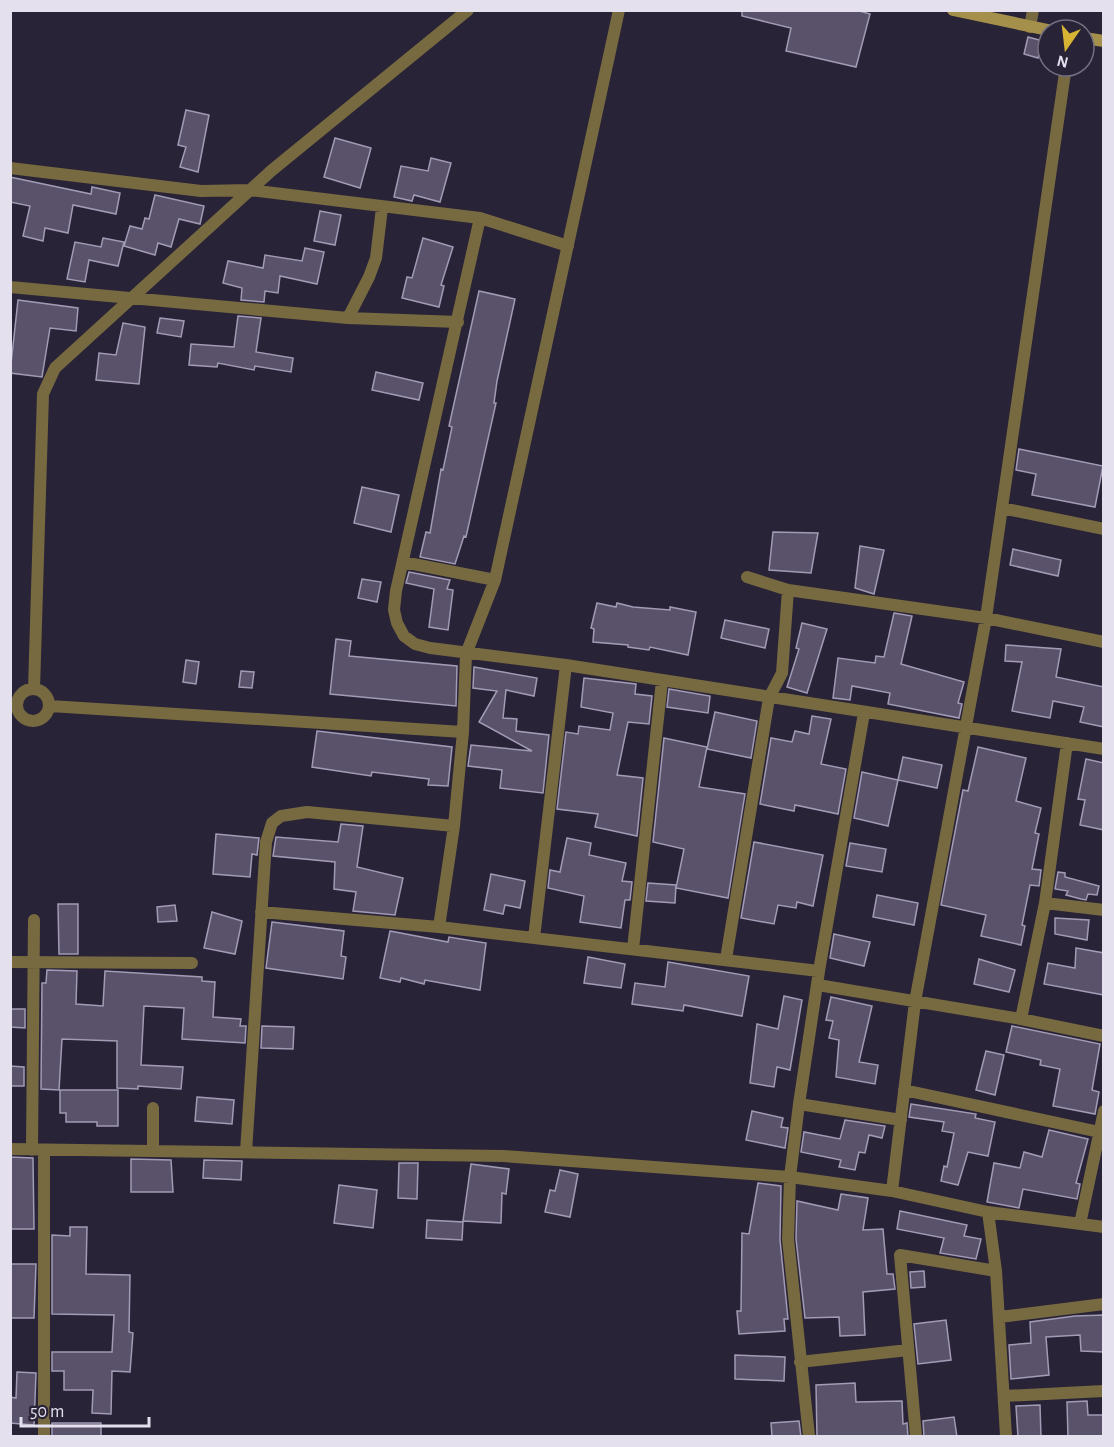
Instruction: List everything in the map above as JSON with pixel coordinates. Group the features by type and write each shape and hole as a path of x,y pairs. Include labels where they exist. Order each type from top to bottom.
{"street":[{"path":"34,689 43,394 55,368 250,190 468,10"},
{"path":"439,927 454,826 463,732 466,654 495,580 619,10"},
{"path":"953,10 978,13 1036,28"},
{"path":"1030,27 1033,10"},
{"path":"892,1191 915,1002 986,618 1064,78"},
{"path":"10,168 201,191 250,190 382,208 480,218 568,246"},
{"path":"348,318 376,258 382,208"},
{"path":"480,218 394,610 397,623 404,636 415,644 466,654 566,665 1104,749"},
{"path":"10,287 348,318 458,322"},
{"path":"1002,508 1104,529"},
{"path":"403,562 495,580"},
{"path":"747,577 788,590 986,618 1104,642"},
{"path":"726,959 769,698 782,673 788,590"},
{"path":"534,938 566,665"},
{"path":"633,949 662,681"},
{"path":"34,689 22,694 14,705 23,718 33,722 43,718 50,706"},
{"path":"34,689 46,696 50,706"},
{"path":"50,706 463,732"},
{"path":"809,1437 788,1239 790,1177 819,971 864,713"},
{"path":"1021,1019 1045,903 1067,743"},
{"path":"246,1152 266,842 272,823 281,816 307,812 454,826"},
{"path":"1045,903 1104,910"},
{"path":"261,912 439,927 819,971"},
{"path":"34,920 33,962 44,1437"},
{"path":"10,962 192,963"},
{"path":"818,985 1021,1019 1104,1036"},
{"path":"904,1090 1101,1132"},
{"path":"799,1104 900,1120"},
{"path":"153,1108 153,1151"},
{"path":"1080,1224 1104,1111"},
{"path":"10,1149 503,1155 790,1177 892,1191 988,1212 1104,1227"},
{"path":"988,1212 1000,1317 1006,1437"},
{"path":"916,1437 900,1255 996,1271"},
{"path":"1000,1317 1104,1304"},
{"path":"800,1362 908,1350"},
{"path":"1004,1396 1104,1391"}],"building":[{"path":"742,10 856,10 870,14 856,67 786,51 791,28 742,16"},
{"path":"1028,37 1036,39 1036,57 1024,54"},
{"path":"186,110 209,115 198,172 180,167 186,147 178,145"},
{"path":"335,138 371,148 360,188 324,177"},
{"path":"431,158 451,163 440,202 414,195 412,201 394,197 401,166 428,171"},
{"path":"10,177 91,194 92,187 120,193 116,214 73,205 68,233 45,228 43,241 23,236 30,206 10,202"},
{"path":"155,195 204,206 200,224 179,219 171,247 158,243 155,255 124,246 130,226 142,229 145,218 149,219"},
{"path":"320,211 341,215 335,245 314,241"},
{"path":"103,238 124,242 118,266 89,260 85,282 67,279 75,242 101,247"},
{"path":"423,238 453,247 441,285 444,286 439,307 402,298 407,277 412,278"},
{"path":"305,248 324,252 317,284 280,276 278,293 265,291 264,302 241,300 242,288 223,283 228,261 263,268 265,255 302,261"},
{"path":"479,291 515,299 497,381 494,403 496,403 466,537 464,536 455,564 420,557 426,532 430,533 441,469 443,470 452,427 449,426"},
{"path":"18,300 78,308 76,331 50,328 42,377 10,373"},
{"path":"238,316 261,318 256,352 293,358 291,372 255,366 254,370 218,363 217,367 189,365 191,344 234,347"},
{"path":"160,318 184,321 181,337 157,333"},
{"path":"123,323 145,327 139,384 96,380 99,353 116,355"},
{"path":"376,372 423,383 419,400 372,390"},
{"path":"1019,449 1103,466 1095,507 1032,495 1036,474 1016,470"},
{"path":"362,487 399,495 391,532 354,523"},
{"path":"773,532 818,533 811,573 769,570"},
{"path":"860,546 884,550 874,594 855,588"},
{"path":"1013,549 1061,560 1058,576 1010,565"},
{"path":"409,572 450,580 447,589 453,590 448,630 429,627 434,589 406,583"},
{"path":"362,579 381,582 377,602 358,598"},
{"path":"597,603 616,607 617,603 633,607 670,610 670,607 696,612 688,655 650,647 649,650 628,647 628,645 593,642 594,629 591,628"},
{"path":"894,613 912,616 901,664 964,682 958,703 962,704 959,718 888,704 890,693 852,686 850,700 833,698 838,658 875,663 876,656 884,657"},
{"path":"725,620 769,629 765,648 721,638"},
{"path":"802,623 827,629 807,693 787,687 799,649 796,648"},
{"path":"336,639 351,641 349,656 457,666 456,706 330,694"},
{"path":"1006,645 1061,649 1056,677 1104,687 1104,727 1080,722 1084,707 1053,701 1050,718 1012,711 1022,662 1005,661"},
{"path":"186,660 199,662 196,684 183,682"},
{"path":"474,667 537,678 534,696 506,690 503,718 517,719 516,731 549,735 543,793 500,788 502,770 468,766 471,745 532,751 479,722 497,691 473,688"},
{"path":"241,671 254,672 252,688 239,687"},
{"path":"584,678 636,684 635,694 652,696 649,724 628,722 617,775 643,778 637,836 595,827 598,814 557,809 566,732 578,734 579,726 610,730 613,713 581,707"},
{"path":"669,689 710,696 708,713 667,707"},
{"path":"715,712 757,721 751,758 707,749"},
{"path":"812,716 831,719 821,764 846,769 838,814 795,805 794,811 760,804 771,738 792,742 795,731 809,734"},
{"path":"317,731 452,747 448,786 428,785 429,779 372,772 371,776 312,767"},
{"path":"664,738 707,747 699,787 745,794 728,898 676,888 684,849 653,842"},
{"path":"978,747 1026,758 1016,801 1041,808 1035,833 1039,834 1032,869 1041,870 1039,886 1030,885 1022,925 1025,926 1021,945 981,936 986,915 941,905 963,790 968,791"},
{"path":"903,757 942,765 937,788 898,780"},
{"path":"1086,759 1104,763 1104,830 1080,825 1085,800 1078,799"},
{"path":"862,772 898,780 888,826 854,818"},
{"path":"341,824 363,826 357,867 403,878 395,915 353,911 356,892 334,889 335,862 273,856 276,837 338,842"},
{"path":"216,834 259,838 257,855 252,854 250,877 213,874"},
{"path":"567,838 591,843 589,855 626,863 622,881 632,882 630,900 625,900 621,928 580,922 584,896 548,888 550,870 560,872"},
{"path":"754,842 823,855 813,906 797,902 796,908 778,905 774,924 741,918"},
{"path":"850,843 886,849 882,872 846,866"},
{"path":"1058,872 1065,873 1065,877 1099,886 1097,895 1088,894 1086,900 1066,895 1068,891 1055,889"},
{"path":"491,874 525,881 520,908 505,905 503,914 484,910"},
{"path":"648,883 676,885 675,903 646,901"},
{"path":"877,895 918,903 914,925 873,917"},
{"path":"58,904 78,904 78,954 59,954"},
{"path":"175,905 177,921 158,922 157,907"},
{"path":"212,912 242,921 235,954 204,948"},
{"path":"1055,918 1089,920 1087,940 1055,934"},
{"path":"272,922 344,931 341,956 346,957 343,979 266,968"},
{"path":"390,931 448,942 449,937 486,943 480,990 425,980 424,984 401,978 400,982 380,978"},
{"path":"834,934 870,942 864,966 830,958"},
{"path":"1076,948 1104,953 1104,995 1044,984 1048,963 1075,968"},
{"path":"588,957 625,964 621,988 584,983"},
{"path":"979,959 1015,970 1009,992 974,984"},
{"path":"668,962 749,976 742,1016 684,1005 683,1011 632,1004 635,983 665,987"},
{"path":"47,970 77,971 76,1004 103,1006 105,971 202,977 202,981 215,982 213,1017 241,1019 240,1026 246,1026 245,1043 182,1039 184,1008 144,1006 141,1065 183,1067 181,1089 138,1086 138,1089 117,1088 117,1041 62,1039 59,1090 41,1089 42,983 46,983"},
{"path":"784,996 802,1000 790,1070 777,1067 774,1087 750,1083 757,1024 778,1029"},
{"path":"831,997 872,1006 859,1062 878,1065 875,1084 836,1077 839,1040 829,1038 833,1021 826,1020"},
{"path":"10,1009 25,1009 25,1028 10,1027"},
{"path":"262,1026 294,1027 293,1049 261,1048"},
{"path":"1012,1026 1100,1044 1092,1090 1099,1092 1095,1114 1053,1106 1060,1069 1040,1065 1041,1060 1006,1052"},
{"path":"986,1051 1004,1055 995,1095 976,1090"},
{"path":"10,1066 24,1067 24,1086 10,1086"},
{"path":"60,1090 118,1090 118,1126 97,1126 97,1122 66,1122 66,1113 60,1113"},
{"path":"197,1097 234,1100 232,1124 195,1121"},
{"path":"911,1104 976,1114 975,1118 995,1122 988,1156 968,1152 958,1185 941,1181 944,1166 947,1167 954,1133 942,1131 944,1122 909,1117"},
{"path":"752,1111 783,1118 781,1127 788,1128 785,1148 746,1140"},
{"path":"845,1120 885,1126 882,1138 869,1135 865,1153 859,1152 855,1170 839,1167 841,1160 801,1152 804,1132 840,1139"},
{"path":"1049,1130 1088,1139 1076,1183 1080,1184 1077,1199 1023,1189 1019,1208 987,1202 994,1163 1020,1168 1024,1152 1042,1157"},
{"path":"10,1157 33,1158 34,1229 10,1229"},
{"path":"131,1159 171,1160 173,1192 131,1192"},
{"path":"204,1160 242,1161 241,1180 203,1178"},
{"path":"399,1163 418,1163 417,1199 398,1198"},
{"path":"471,1164 509,1169 506,1194 502,1193 501,1223 463,1221"},
{"path":"560,1170 578,1174 570,1217 545,1212 550,1190 555,1191"},
{"path":"758,1183 781,1186 780,1240 788,1319 784,1319 785,1331 739,1334 737,1311 741,1311 742,1233 749,1234"},
{"path":"339,1185 377,1190 373,1228 334,1223"},
{"path":"841,1194 868,1198 863,1230 883,1229 887,1274 893,1274 895,1289 863,1292 865,1335 840,1336 839,1317 805,1318 796,1239 797,1201 838,1210"},
{"path":"900,1211 967,1225 964,1236 981,1239 976,1259 940,1253 944,1238 897,1229"},
{"path":"427,1220 463,1222 462,1240 426,1238"},
{"path":"70,1227 87,1227 86,1274 130,1275 129,1332 133,1333 130,1372 112,1371 111,1414 92,1413 93,1390 64,1390 64,1371 52,1371 52,1352 112,1352 114,1315 52,1314 52,1235 70,1236"},
{"path":"10,1264 36,1264 34,1318 10,1318"},
{"path":"924,1271 925,1287 911,1288 910,1272"},
{"path":"1104,1315 1104,1352 1081,1351 1080,1335 1046,1337 1049,1375 1011,1379 1009,1345 1031,1343 1030,1322"},
{"path":"946,1320 951,1360 918,1364 914,1324"},
{"path":"735,1355 785,1357 784,1381 735,1379"},
{"path":"17,1372 36,1373 34,1425 10,1423 10,1397 16,1398"},
{"path":"855,1383 856,1402 902,1401 903,1424 907,1423 908,1437 817,1437 816,1385"},
{"path":"1087,1401 1088,1415 1104,1415 1104,1437 1068,1437 1067,1402"},
{"path":"1040,1405 1041,1437 1018,1437 1016,1406"},
{"path":"954,1417 957,1437 924,1437 923,1421"},
{"path":"799,1421 801,1437 772,1437 771,1423"},
{"path":"52,1423 101,1423 101,1437 52,1437"}]}
